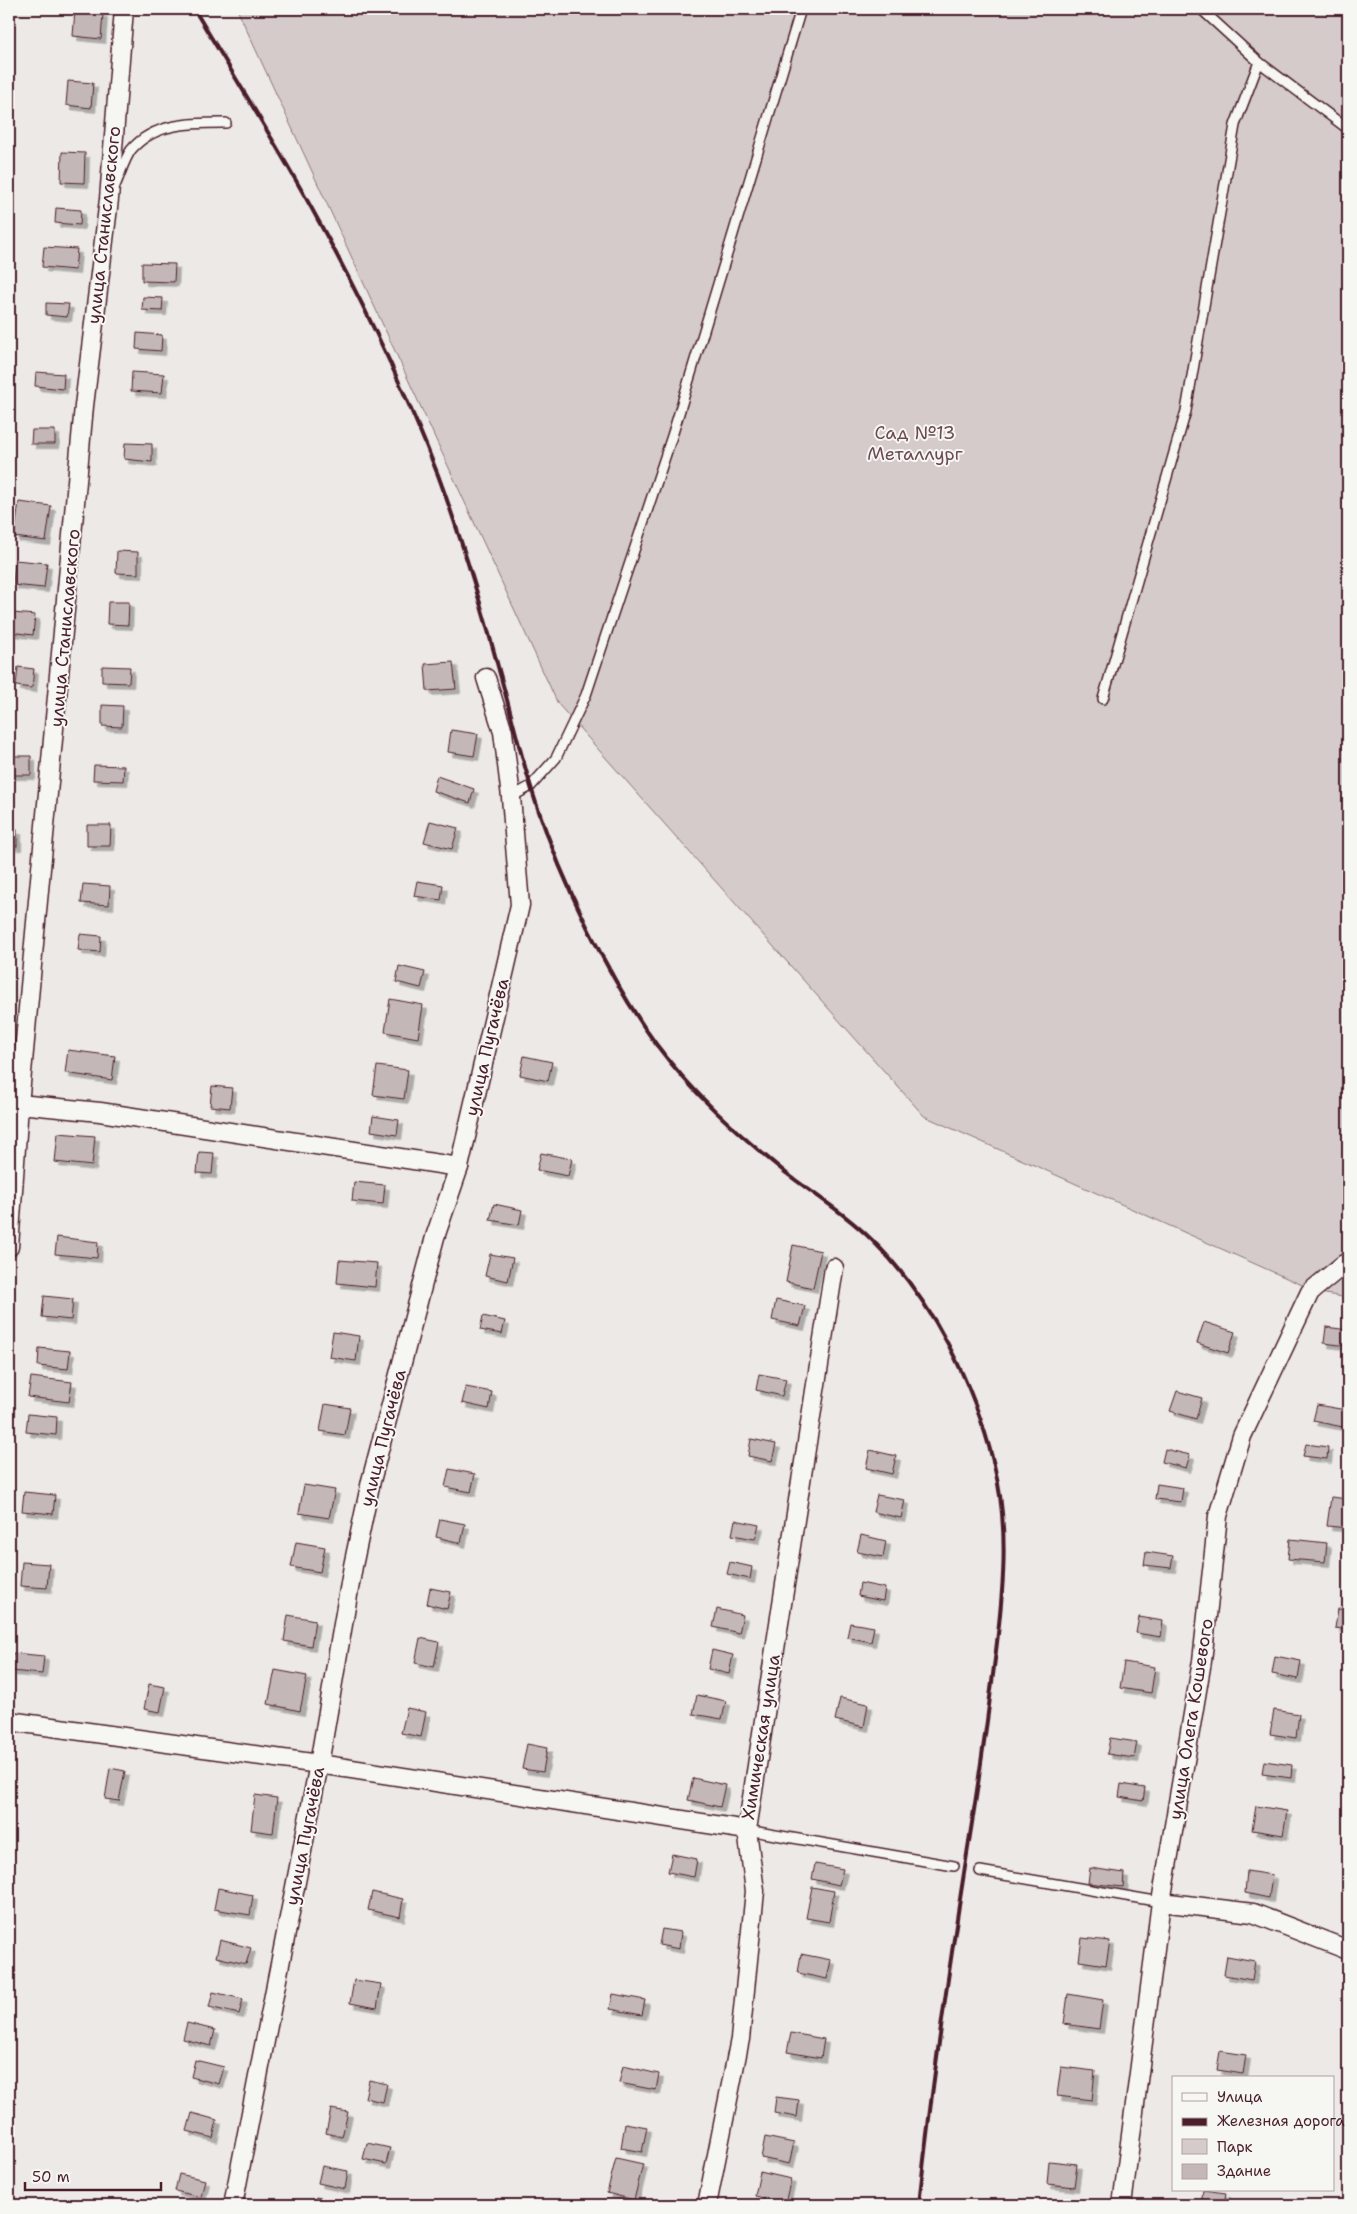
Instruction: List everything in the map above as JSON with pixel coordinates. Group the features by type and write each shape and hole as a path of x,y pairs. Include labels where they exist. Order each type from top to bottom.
{"street":[{"name":"улица Станиславского","path":"9,1248 14,1104 84,406 109,198 124,9"},
{"name":"улица Пугачёва","path":"233,2205 319,1764 352,1566 371,1481 432,1246 459,1168 520,905 511,797 503,732 486,678"},
{"path":"14,1104 100,1112 459,1168"},
{"name":"улица Олега Кошевого","path":"1122,2205 1161,1902 1202,1661 1218,1516 1242,1436 1310,1292 1347,1261"},
{"name":"Химическая улица","path":"706,2205 740,2039 755,1891 747,1830 834,1268"},
{"path":"9,1722 319,1764 747,1830"},
{"path":"1161,1902 1253,1913 1348,1950"}],"lane":[{"path":"511,797 531,786 556,758 586,695 672,433 801,9"},
{"path":"1201,9 1259,62 1348,129"},
{"path":"1103,699 1186,411 1235,125 1259,62"},
{"path":"109,198 131,151 152,132 188,123 226,124"},
{"path":"747,1830 954,1866"},
{"path":"980,1871 1161,1902"}],"green space":[{"name":"Сад №13 Металлург","path":"237,9 1348,9 1348,1298 1320,1293 924,1116 558,704"}],"building":[{"path":"75,10 103,13 101,39 73,36"},
{"path":"68,81 93,83 91,108 66,105"},
{"path":"62,152 85,153 84,183 61,182"},
{"path":"56,208 81,210 80,225 55,223"},
{"path":"44,247 77,249 75,270 42,267"},
{"path":"142,263 175,264 174,282 142,281"},
{"path":"143,297 163,298 162,311 142,310"},
{"path":"46,303 69,304 67,317 46,315"},
{"path":"137,333 162,335 161,351 136,349"},
{"path":"36,372 64,374 63,389 35,386"},
{"path":"132,372 164,374 162,393 131,391"},
{"path":"32,430 55,430 55,444 31,444"},
{"path":"125,443 152,444 152,462 124,459"},
{"path":"19,502 51,506 46,541 14,537"},
{"path":"117,551 138,552 138,574 116,573"},
{"path":"15,560 47,563 44,588 13,585"},
{"path":"108,602 129,602 128,625 107,624"},
{"path":"13,613 35,615 33,635 10,632"},
{"path":"453,662 456,689 427,691 425,664"},
{"path":"102,666 130,667 129,683 102,682"},
{"path":"18,667 34,669 32,688 16,686"},
{"path":"102,705 123,706 122,727 102,726"},
{"path":"451,730 478,734 474,756 448,752"},
{"path":"11,756 31,756 31,775 10,775"},
{"path":"94,765 124,766 123,781 93,780"},
{"path":"437,776 474,789 470,803 433,791"},
{"path":"430,821 458,828 452,849 424,842"},
{"path":"87,825 111,825 110,846 87,846"},
{"path":"9,830 17,830 17,846 9,846"},
{"path":"417,881 443,885 441,900 414,896"},
{"path":"83,884 110,886 109,905 81,903"},
{"path":"80,934 101,936 100,952 78,950"},
{"path":"399,966 425,972 421,988 396,982"},
{"path":"390,999 423,1005 418,1038 385,1032"},
{"path":"68,1050 115,1056 112,1080 65,1073"},
{"path":"524,1056 552,1062 548,1081 520,1075"},
{"path":"377,1066 408,1070 404,1099 373,1095"},
{"path":"212,1086 232,1088 230,1108 210,1106"},
{"path":"373,1116 399,1120 397,1135 371,1131"},
{"path":"58,1133 95,1136 92,1166 55,1162"},
{"path":"199,1152 214,1153 212,1174 197,1173"},
{"path":"541,1153 572,1159 568,1176 537,1170"},
{"path":"354,1182 385,1185 383,1204 352,1201"},
{"path":"494,1204 522,1210 519,1225 490,1220"},
{"path":"57,1237 98,1242 97,1258 55,1254"},
{"path":"793,1245 821,1251 813,1288 786,1282"},
{"path":"490,1254 513,1258 508,1281 485,1276"},
{"path":"339,1260 377,1263 375,1287 337,1283"},
{"path":"44,1296 73,1299 71,1320 42,1317"},
{"path":"776,1300 805,1306 800,1326 772,1320"},
{"path":"483,1316 505,1321 502,1334 480,1330"},
{"path":"1204,1322 1235,1332 1228,1353 1197,1343"},
{"path":"1326,1327 1348,1330 1347,1346 1324,1343"},
{"path":"333,1332 359,1336 356,1361 329,1357"},
{"path":"39,1348 70,1351 68,1369 38,1366"},
{"path":"759,1374 786,1379 782,1396 756,1390"},
{"path":"31,1377 72,1382 69,1402 28,1397"},
{"path":"466,1387 492,1392 489,1409 462,1403"},
{"path":"1177,1391 1202,1398 1196,1419 1170,1411"},
{"path":"325,1404 350,1408 345,1435 320,1431"},
{"path":"1317,1405 1346,1410 1343,1427 1313,1421"},
{"path":"28,1414 57,1417 56,1435 26,1432"},
{"path":"751,1439 776,1444 772,1461 748,1456"},
{"path":"1306,1444 1328,1447 1327,1459 1303,1456"},
{"path":"1165,1449 1190,1455 1186,1468 1162,1462"},
{"path":"870,1450 896,1456 892,1474 866,1468"},
{"path":"449,1469 475,1474 471,1492 445,1487"},
{"path":"1157,1484 1183,1488 1181,1502 1155,1499"},
{"path":"304,1485 335,1490 329,1518 299,1513"},
{"path":"24,1492 55,1495 53,1514 22,1511"},
{"path":"877,1495 905,1500 901,1518 873,1512"},
{"path":"1331,1497 1348,1499 1348,1528 1327,1526"},
{"path":"440,1519 465,1524 461,1543 436,1537"},
{"path":"735,1520 759,1525 755,1539 732,1535"},
{"path":"861,1535 886,1541 883,1557 857,1552"},
{"path":"1290,1539 1327,1543 1325,1562 1288,1559"},
{"path":"296,1542 325,1547 320,1572 291,1567"},
{"path":"1146,1552 1173,1556 1171,1568 1144,1565"},
{"path":"22,1562 49,1564 47,1588 20,1586"},
{"path":"730,1562 752,1567 750,1579 727,1574"},
{"path":"860,1583 885,1588 883,1601 858,1596"},
{"path":"430,1588 451,1592 447,1609 427,1604"},
{"path":"717,1609 743,1615 739,1633 713,1627"},
{"path":"1338,1609 1348,1610 1348,1630 1335,1628"},
{"path":"288,1615 315,1620 311,1646 284,1641"},
{"path":"1139,1617 1163,1621 1161,1637 1136,1633"},
{"path":"850,1623 874,1627 871,1642 847,1637"},
{"path":"420,1638 439,1642 434,1667 415,1663"},
{"path":"712,1650 733,1655 729,1674 708,1669"},
{"path":"13,1653 44,1656 42,1674 11,1671"},
{"path":"1275,1656 1301,1661 1298,1679 1272,1674"},
{"path":"1124,1662 1155,1667 1151,1693 1120,1688"},
{"path":"275,1670 307,1676 300,1711 268,1704"},
{"path":"149,1684 165,1687 160,1712 144,1709"},
{"path":"697,1695 726,1701 722,1719 693,1714"},
{"path":"840,1698 868,1704 864,1727 835,1720"},
{"path":"407,1708 426,1712 421,1737 401,1733"},
{"path":"1274,1710 1299,1714 1296,1738 1270,1734"},
{"path":"1110,1738 1137,1742 1134,1758 1107,1754"},
{"path":"527,1744 547,1748 543,1772 522,1769"},
{"path":"1264,1761 1292,1765 1291,1778 1262,1774"},
{"path":"110,1768 125,1771 119,1801 105,1799"},
{"path":"693,1778 725,1785 720,1807 688,1800"},
{"path":"1121,1784 1145,1788 1143,1801 1119,1797"},
{"path":"255,1795 277,1798 273,1833 251,1830"},
{"path":"1256,1806 1287,1811 1283,1835 1252,1830"},
{"path":"672,1854 697,1859 694,1877 668,1872"},
{"path":"815,1864 843,1869 839,1885 812,1879"},
{"path":"1090,1868 1124,1873 1123,1887 1088,1883"},
{"path":"1247,1871 1272,1875 1269,1898 1245,1893"},
{"path":"812,1887 834,1891 829,1922 806,1918"},
{"path":"218,1888 253,1895 250,1915 214,1909"},
{"path":"372,1892 403,1899 400,1917 368,1910"},
{"path":"662,1929 681,1932 679,1949 659,1945"},
{"path":"1082,1938 1110,1941 1106,1965 1079,1961"},
{"path":"220,1940 251,1948 246,1964 216,1957"},
{"path":"801,1954 831,1960 827,1979 798,1973"},
{"path":"1227,1956 1255,1961 1252,1980 1224,1975"},
{"path":"354,1980 381,1984 377,2008 350,2003"},
{"path":"213,1992 243,1999 239,2014 209,2007"},
{"path":"613,1994 645,2000 642,2015 610,2009"},
{"path":"1068,1994 1103,2000 1099,2029 1064,2024"},
{"path":"187,2023 215,2030 211,2046 183,2039"},
{"path":"791,2033 824,2039 821,2058 787,2052"},
{"path":"1220,2051 1246,2055 1243,2074 1217,2070"},
{"path":"195,2060 224,2067 219,2084 191,2077"},
{"path":"623,2066 659,2074 656,2090 619,2083"},
{"path":"1061,2067 1095,2071 1092,2100 1057,2096"},
{"path":"369,2080 387,2084 383,2102 365,2098"},
{"path":"776,2097 799,2100 797,2117 774,2113"},
{"path":"331,2109 348,2112 342,2137 326,2133"},
{"path":"192,2113 217,2120 213,2138 187,2131"},
{"path":"625,2123 647,2127 642,2152 621,2148"},
{"path":"765,2137 794,2143 789,2164 761,2158"},
{"path":"367,2143 390,2148 386,2164 363,2159"},
{"path":"616,2158 643,2164 634,2200 607,2193"},
{"path":"1049,2161 1077,2164 1074,2187 1047,2184"},
{"path":"322,2166 348,2171 345,2189 318,2183"},
{"path":"760,2172 791,2179 785,2203 755,2196"},
{"path":"179,2174 205,2180 201,2197 175,2191"},
{"path":"1203,2192 1226,2193 1224,2205 1201,2205"},
{"path":"316,2197 339,2202 338,2205 314,2205"}],"railway":[{"path":"194,9 273,140 318,220 367,314 411,410 447,499 463,549 536,803 559,864 604,959 638,1018 656,1044 701,1097 768,1158 863,1232 894,1264 914,1289 948,1344 975,1404 985,1434 994,1465 1002,1513 1004,1562 1000,1611 984,1744 936,2064 919,2205"}]}
